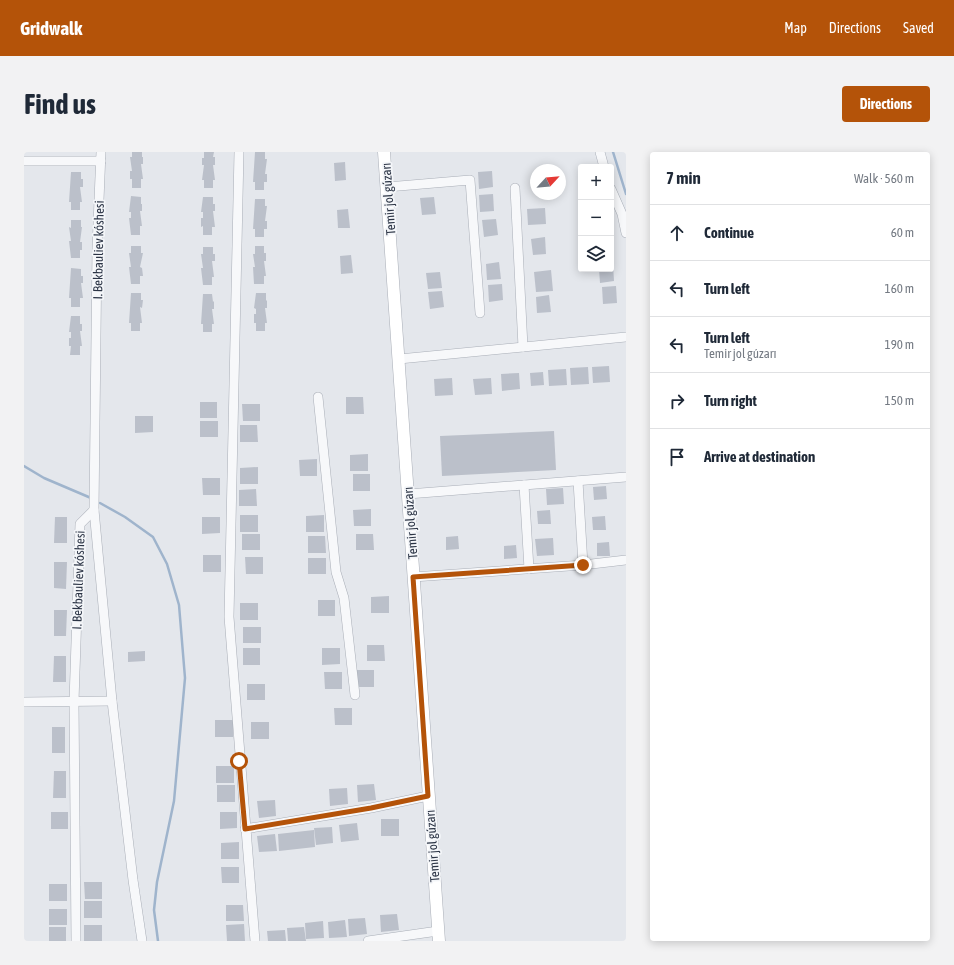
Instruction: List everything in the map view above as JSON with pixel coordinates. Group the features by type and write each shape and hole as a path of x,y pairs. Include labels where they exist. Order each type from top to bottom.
{"street":[{"path":"239,152 229,617 255,941"},
{"name":"Temir jol gúzarı","path":"384,152 438,936"},
{"path":"600,152 603,164"},
{"path":"24,161 101,156"},
{"name":"I. Bekbauliev kóshesi","path":"76,941 74,701 80,524 94,510 97,248 101,156"},
{"path":"387,186 470,180 480,313"},
{"path":"515,188 523,346"},
{"path":"614,196 622,214 626,233"},
{"path":"399,358 626,337"},
{"path":"318,397 336,572 344,598 355,695"},
{"path":"408,494 626,477"},
{"path":"578,481 583,565"},
{"path":"524,485 529,569"},
{"path":"94,510 112,701 132,880 142,941"},
{"path":"413,577 583,565 626,560"},
{"path":"24,702 112,701"},
{"path":"245,829 371,808 428,796"},
{"path":"368,941 438,936"}],"building":[{"path":"132,152 142,152 143,164 141,164 143,179 141,179 141,188 132,188 132,179 130,179 130,171 132,171 130,157 132,157"},
{"path":"204,152 214,152 213,157 215,157 215,165 213,165 215,180 213,180 213,188 204,188 204,180 202,180 204,165 202,165 202,158 204,158"},
{"path":"255,152 265,152 265,159 267,159 265,174 267,174 267,182 264,182 264,190 255,190 255,182 253,182"},
{"path":"345,162 346,180 335,181 334,163"},
{"path":"492,171 493,187 479,189 478,172"},
{"path":"71,172 81,172 81,179 83,179 83,187 80,187 82,202 80,202 80,210 71,210 71,202 69,202"},
{"path":"493,194 494,211 480,212 479,195"},
{"path":"131,196 141,197 142,211 140,211 142,226 140,226 140,235 131,235 129,218 131,218 131,212 129,212"},
{"path":"203,197 213,197 213,204 215,204 215,211 213,211 215,227 212,227 212,235 203,235 203,226 201,227 201,218 203,218 203,212 201,212"},
{"path":"434,197 436,214 422,215 420,198"},
{"path":"255,199 265,199 265,206 267,206 265,221 267,221 267,229 264,229 264,237 255,237 255,229 253,229"},
{"path":"545,208 546,224 528,225 527,209"},
{"path":"348,209 350,228 338,228 337,210"},
{"path":"496,219 498,235 484,237 482,220"},
{"path":"71,220 81,220 82,227 80,242 82,242 82,250 80,250 80,258 71,258 69,227 71,228"},
{"path":"545,237 546,254 533,255 531,239"},
{"path":"131,246 141,246 141,253 143,253 140,267 142,268 143,276 140,276 140,284 131,284 129,253 131,253"},
{"path":"255,246 264,246 264,253 266,253 266,261 264,261 266,276 264,276 264,284 254,284 253,267 255,267 253,254 255,254"},
{"path":"203,247 213,247 213,254 215,254 215,261 212,261 214,277 212,277 212,285 203,285 201,254 203,254"},
{"path":"351,255 353,273 341,274 340,256"},
{"path":"499,262 501,279 487,280 486,264"},
{"path":"71,268 81,269 81,276 83,276 83,283 81,283 83,298 80,298 80,307 71,307 71,298 69,298"},
{"path":"551,270 553,291 536,292 534,272"},
{"path":"440,272 442,288 428,289 426,273"},
{"path":"599,272 613,272 614,281 600,283"},
{"path":"502,284 503,300 489,302 488,285"},
{"path":"616,286 617,303 603,304 602,287"},
{"path":"442,291 444,307 430,309 428,292"},
{"path":"131,293 141,293 141,300 143,300 142,308 140,307 142,323 140,323 140,331 131,331 131,323 129,323"},
{"path":"256,293 266,293 267,308 265,308 267,323 265,323 265,331 256,331 256,323 254,323 254,314 256,314 256,309 254,308"},
{"path":"203,294 212,294 213,302 214,301 214,309 212,309 214,324 212,324 212,332 203,332 203,324 201,324"},
{"path":"549,295 551,312 537,313 536,297"},
{"path":"71,316 80,316 80,324 82,324 82,331 80,331 82,346 80,346 80,355 70,355 71,346 69,346 69,338 71,338 71,332 69,332"},
{"path":"609,366 610,382 593,383 592,367"},
{"path":"588,367 589,384 571,385 570,368"},
{"path":"566,369 567,385 549,386 548,370"},
{"path":"543,372 544,385 531,386 530,373"},
{"path":"519,373 520,389 502,391 501,374"},
{"path":"452,378 453,395 435,396 434,379"},
{"path":"491,378 492,394 475,395 473,379"},
{"path":"346,397 363,397 364,414 346,414"},
{"path":"200,402 217,402 217,418 200,418"},
{"path":"242,404 260,404 260,421 243,421"},
{"path":"135,416 153,416 153,432 135,433"},
{"path":"200,421 218,421 218,437 200,437"},
{"path":"240,425 257,425 258,442 240,442"},
{"path":"554,431 556,470 442,476 440,436"},
{"path":"368,454 368,471 350,471 350,455"},
{"path":"317,459 317,476 300,476 299,460"},
{"path":"258,467 258,484 240,484 240,468"},
{"path":"353,474 370,474 370,491 353,491"},
{"path":"202,478 220,478 220,495 203,495"},
{"path":"606,486 607,499 594,500 593,487"},
{"path":"563,488 564,504 547,505 546,489"},
{"path":"256,489 257,506 239,506 239,490"},
{"path":"371,509 371,526 354,526 353,510"},
{"path":"550,510 551,524 538,524 537,511"},
{"path":"240,515 258,515 258,532 240,532"},
{"path":"324,515 324,532 306,532 306,516"},
{"path":"605,516 606,530 593,530 592,517"},
{"path":"55,517 67,517 67,543 54,543"},
{"path":"202,517 220,517 220,533 202,534"},
{"path":"242,534 260,534 260,550 242,550"},
{"path":"356,534 373,534 374,550 356,550"},
{"path":"308,536 325,536 326,553 308,553"},
{"path":"458,536 459,549 446,550 446,537"},
{"path":"553,538 554,555 537,556 535,539"},
{"path":"609,542 610,556 597,556 597,543"},
{"path":"516,545 517,558 504,559 504,546"},
{"path":"203,555 221,555 221,572 203,572"},
{"path":"245,557 263,557 263,574 246,574"},
{"path":"308,558 326,558 326,574 308,574"},
{"path":"54,562 67,562 66,589 54,588"},
{"path":"389,596 389,613 371,613 371,597"},
{"path":"318,600 335,600 335,616 318,616"},
{"path":"240,603 258,603 258,620 240,620"},
{"path":"54,610 67,610 66,636 54,636"},
{"path":"243,627 261,627 261,643 243,643"},
{"path":"367,645 384,645 385,661 367,661"},
{"path":"243,648 260,648 260,665 243,665"},
{"path":"322,648 340,648 340,664 322,665"},
{"path":"145,651 145,661 128,662 128,652"},
{"path":"54,656 66,656 66,682 53,682"},
{"path":"356,670 374,670 374,687 356,687"},
{"path":"324,672 342,672 342,689 325,689"},
{"path":"247,684 265,684 265,700 247,700"},
{"path":"334,708 352,708 352,725 335,725"},
{"path":"215,720 233,720 233,737 215,737"},
{"path":"251,722 269,722 269,739 251,739"},
{"path":"52,727 65,727 65,753 52,753"},
{"path":"216,766 234,766 234,783 216,783"},
{"path":"54,771 66,771 66,798 53,798"},
{"path":"374,784 376,800 358,802 357,785"},
{"path":"217,785 235,785 235,802 217,802"},
{"path":"347,788 348,804 330,806 329,789"},
{"path":"275,800 276,816 259,818 257,801"},
{"path":"51,812 68,812 68,829 51,829"},
{"path":"220,812 237,812 237,828 220,829"},
{"path":"381,819 399,819 399,836 381,836"},
{"path":"357,823 359,840 341,842 339,825"},
{"path":"332,827 333,843 316,845 314,828"},
{"path":"314,830 315,847 279,851 278,834"},
{"path":"275,834 277,851 259,852 257,836"},
{"path":"239,842 239,859 221,859 221,843"},
{"path":"221,867 239,867 239,883 222,883"},
{"path":"84,882 102,882 102,899 85,899"},
{"path":"49,884 67,884 67,901 49,901"},
{"path":"84,901 102,901 102,918 84,918"},
{"path":"226,905 243,905 244,921 226,921"},
{"path":"49,909 67,909 67,925 49,925"},
{"path":"397,914 399,930 381,932 380,915"},
{"path":"365,918 367,934 349,936 348,919"},
{"path":"345,920 347,937 329,938 328,922"},
{"path":"323,921 324,938 306,939 305,923"},
{"path":"244,924 245,941 227,941 226,925"},
{"path":"84,925 102,925 102,941 84,941"},
{"path":"49,927 66,927 66,941 49,941"},
{"path":"304,927 306,941 288,941 287,928"},
{"path":"285,930 286,941 268,941 267,931"}],"waterway":[{"path":"613,152 626,194"},
{"path":"24,466 44,478 91,498"},
{"path":"100,503 125,517 153,537 167,564 179,605 185,678 174,801 157,882 154,910 158,941"}],"route":[{"path":"239,761 245,829 371,808 428,796 413,577 583,565"}]}
